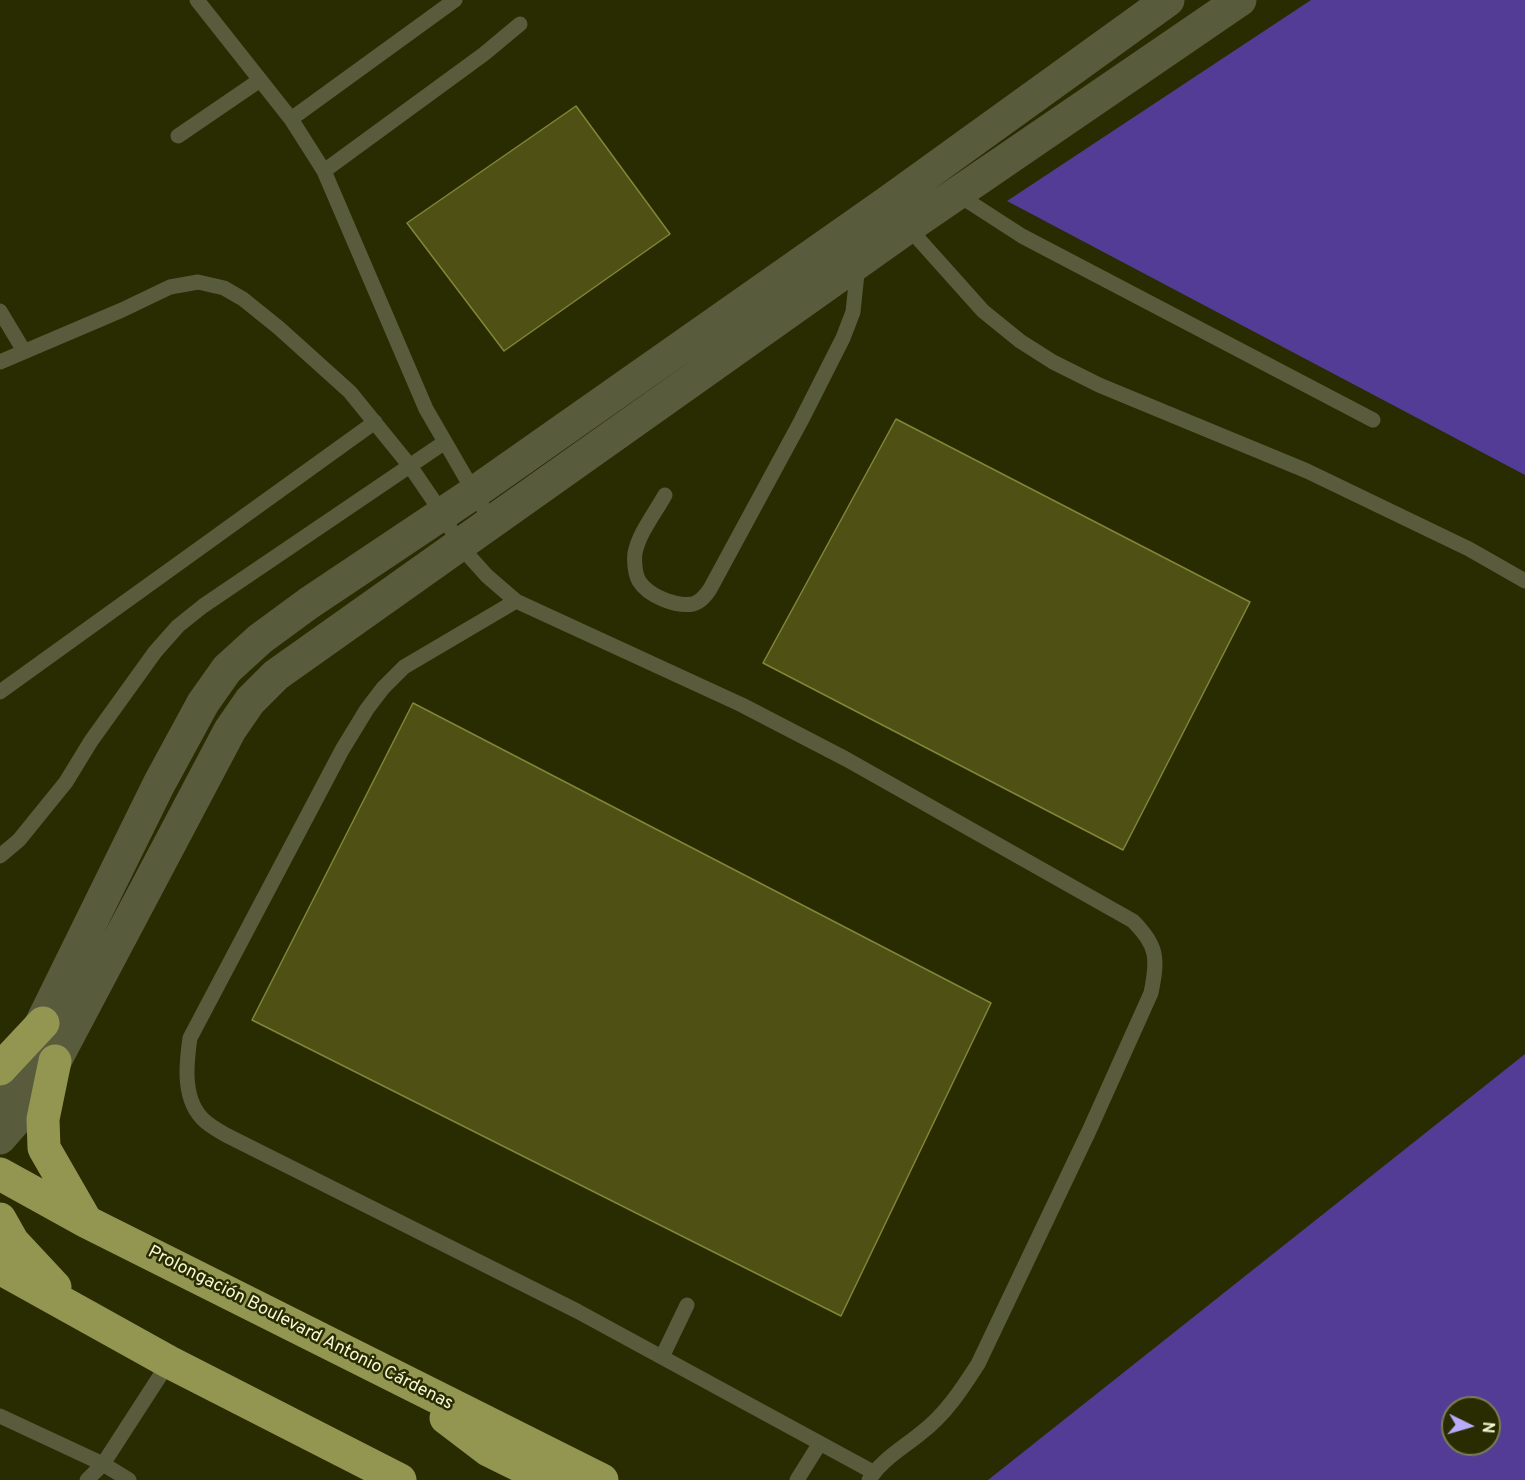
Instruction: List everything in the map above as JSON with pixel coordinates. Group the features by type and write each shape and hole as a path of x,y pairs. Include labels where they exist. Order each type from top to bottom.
{"highway":[{"path":"0,1069 43,1023"},
{"path":"55,1061 43,1119 44,1148 87,1222"},
{"name":"Prolongación Boulevard Antonio Cárdenas","path":"0,1174 87,1222 602,1480"},
{"path":"0,1219 13,1242 50,1284 87,1315"},
{"path":"0,1268 169,1362 400,1480"},
{"path":"426,1392 443,1415 488,1450 549,1480"}],"street":[{"path":"0,1107 159,784 203,703 227,669 260,639 309,603 475,492 888,202 1168,0"},
{"path":"0,1138 21,1114 55,1061 230,730 250,701 276,675 908,227 1240,0"}],"lane":[{"path":"197,0 291,119 324,171 426,409 492,523"},
{"path":"291,119 455,0"},
{"path":"324,171 484,54 520,24"},
{"path":"178,136 260,80"},
{"path":"957,194 1022,236 1373,420"},
{"path":"888,202 983,311 1020,341 1053,362 1099,385 1317,476 1459,544 1525,581"},
{"path":"665,495 639,542 635,554 638,581 647,590 668,602 695,603 703,598 710,589 831,364 853,312 858,264"},
{"path":"0,362 170,287 198,282 224,288 243,299 279,328 350,392 410,466 442,513 460,546 487,576 516,601 742,705 846,759 1133,921 1148,936 1155,954 1155,974 1151,993 1089,1131 978,1364 951,1404 923,1432 901,1448 871,1476 819,1443 577,1311 226,1135 204,1120 192,1102 187,1080 190,1038 342,750 367,709 382,688 404,667 516,601"},
{"path":"0,311 24,351"},
{"path":"0,692 375,422"},
{"path":"0,856 19,840 60,790 91,741 155,652 178,626 202,606 445,442"},
{"path":"662,1357 687,1305"},
{"path":"87,1480 103,1464 169,1362"},
{"path":"0,1416 103,1464 129,1480"},
{"path":"797,1480 819,1443"}],"shaded area":[{"path":"1311,0 1525,0 1525,475 1007,201"},
{"path":"1525,1054 1525,1480 988,1480"}],"building":[{"path":"576,106 670,234 504,351 407,223"},
{"path":"896,419 1250,602 1123,850 763,663"},
{"path":"413,703 991,1003 841,1316 252,1020"}]}
